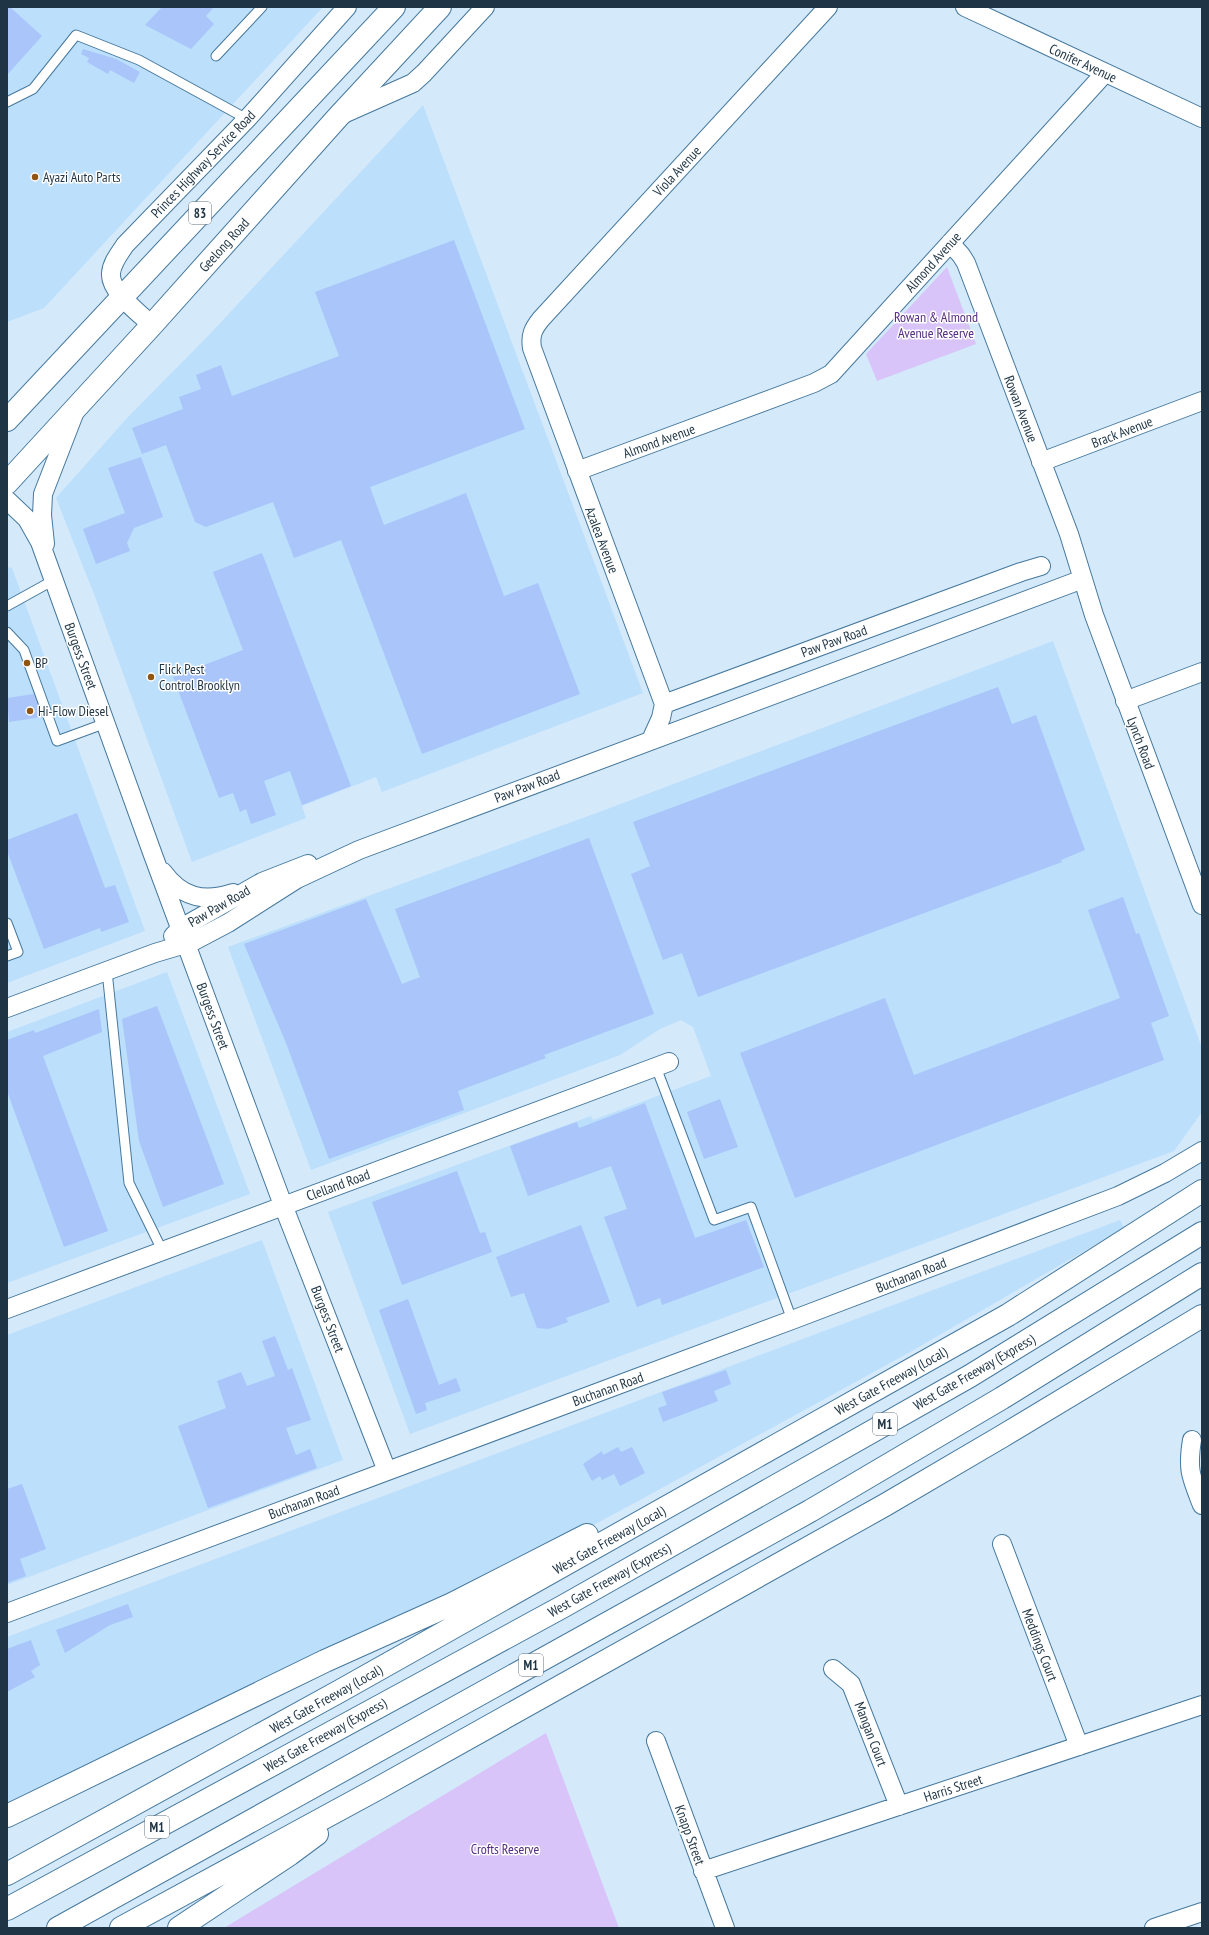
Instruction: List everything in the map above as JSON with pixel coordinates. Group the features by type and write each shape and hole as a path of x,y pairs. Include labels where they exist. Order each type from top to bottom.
{"highway":[{"name":"83","path":"7,420 394,7"},
{"name":"Geelong Road","path":"7,483 77,408 338,117 440,7"},
{"name":"West Gate Freeway (Local)","path":"7,1874 340,1691 920,1365 1008,1314 1202,1191"},
{"name":"West Gate Freeway (Express)","path":"7,1909 604,1583 970,1376 1202,1233"},
{"name":"M1","path":"58,1928 803,1515 1002,1398 1202,1274"},
{"name":"M1","path":"122,1928 885,1505 1001,1438 1202,1316"},
{"path":"7,1816 324,1662 459,1601 920,1365"},
{"path":"179,1928 290,1854 377,1788"}],"street":[{"name":"Princes Highway Service Road","path":"152,325 122,297 112,281 111,274 114,263 125,245 246,119 347,7"},
{"path":"338,117 413,83 485,7"},
{"name":"Viola Avenue","path":"530,338 533,329 541,319 828,7"},
{"name":"Conifer Avenue","path":"965,7 1202,118"},
{"name":"Almond Avenue","path":"577,471 814,383 831,374 1105,73"},
{"name":"Rowan Avenue","path":"950,243 966,263 1069,534 1083,580"},
{"name":"Azalea Avenue","path":"530,338 532,348 577,471 664,704"},
{"name":"Brack Avenue","path":"1041,462 1202,401"},
{"path":"46,559 42,515 43,494 77,408"},
{"name":"Burgess Street","path":"7,500 34,529 46,559 153,855 283,1205 387,1471"},
{"name":"Burgess Street","path":"7,517 46,559"},
{"name":"Paw Paw Road","path":"664,704 1040,566"},
{"name":"Paw Paw Road","path":"184,936 228,923 297,879 359,850 696,723 1083,580"},
{"name":"Lynch Road","path":"1083,580 1094,615 1202,905"},
{"path":"944,600 954,628"},
{"path":"1126,701 1202,672"},
{"path":"664,704 680,720 696,723"},
{"path":"651,740 661,718 664,704"},
{"name":"Paw Paw Road","path":"7,1008 155,953 184,936 262,882 300,866 359,850"},
{"path":"153,855 170,881 184,892 196,897 208,898 223,896 262,882"},
{"name":"Clelland Road","path":"7,1309 662,1064"},
{"name":"Buchanan Road","path":"7,1613 792,1320 1118,1196 1165,1173 1202,1151"},
{"path":"1192,1440 1188,1460 1191,1476 1202,1505"},
{"name":"Meddings Court","path":"1002,1544 1078,1746"},
{"name":"Mangan Court","path":"833,1669 851,1684 898,1806"},
{"name":"Harris Street","path":"703,1871 1202,1705"},
{"name":"Knapp Street","path":"656,1741 724,1928"},
{"path":"1154,1928 1202,1912"}],"lane":[{"path":"216,56 262,7"},
{"path":"7,102 32,89 76,35 139,60 246,119"},
{"path":"7,606 54,580"},
{"path":"7,632 24,650 57,741 106,723"},
{"path":"7,923 18,952 7,956"},
{"path":"107,970 129,1183 162,1250"},
{"path":"662,1064 714,1220 751,1207 792,1320"}],"shaded area":[{"path":"7,7 323,7 44,308 7,322"},
{"path":"423,105 643,693 382,792 376,777 302,806 306,818 192,862 94,594 56,498 127,418 209,335"},
{"path":"7,567 12,568 145,931 7,983"},
{"path":"1053,641 1202,1048 1202,1112 1174,1151 410,1434 328,1212 591,1116 593,1120 711,1076 693,1027 681,1020 660,1029 620,1055 311,1170 228,947 602,811"},
{"path":"167,972 250,1194 7,1283 7,1032"},
{"path":"1120,1220 1124,1228 910,1352 640,1500 493,1579 7,1825 7,1637"},
{"path":"262,1240 343,1460 7,1585 7,1335"}],"green space":[{"name":"Rowan & Almond Avenue Reserve","path":"947,267 976,344 877,381 866,354"},
{"name":"Crofts Reserve","path":"546,1733 619,1928 224,1928"}],"building":[{"path":"7,7 10,7 42,36 7,75"},
{"path":"162,7 214,7 206,16 214,24 191,49 145,25"},
{"path":"83,49 116,59 140,72 134,83 110,70 108,74 87,62 89,58 81,54"},
{"path":"454,240 525,429 370,487 384,525 466,493 504,596 538,583 580,694 422,754 341,540 294,558 273,502 206,527 195,522 166,445 142,454 132,428 183,409 179,397 201,389 196,375 221,365 232,396 339,356 315,292"},
{"path":"141,457 163,517 134,528 127,543 130,551 96,564 83,529 125,513 108,468"},
{"path":"262,553 351,786 302,805 290,771 264,781 276,815 251,824 246,809 240,812 233,793 219,798 173,677 243,650 213,572"},
{"path":"998,687 1012,724 1036,715 1085,850 1061,860 1062,862 698,997 682,953 663,960 631,874 650,866 633,822"},
{"name":"Hi-Flow Diesel","path":"34,694 42,717 9,722 7,698"},
{"path":"77,813 105,888 115,885 129,922 101,932 100,928 44,949 7,851 7,840"},
{"path":"589,838 654,1014 544,1055 546,1058 458,1091 464,1110 329,1159 286,1043 244,944 366,899 402,984 420,977 395,909"},
{"path":"1123,897 1136,934 1139,933 1169,1016 1151,1023 1164,1060 795,1198 740,1053 885,998 914,1075 1120,998 1088,910"},
{"path":"157,1006 224,1184 163,1207 139,1141 122,1019"},
{"path":"99,1009 102,1032 43,1056 108,1231 64,1247 7,1091 7,1040 34,1030 35,1033"},
{"path":"720,1099 738,1147 704,1159 687,1112"},
{"path":"645,1103 695,1238 746,1220 764,1267 662,1305 660,1298 637,1307 604,1217 627,1209 611,1166 528,1196 510,1146 577,1122 579,1128"},
{"path":"457,1171 480,1233 485,1232 492,1252 402,1285 372,1202"},
{"path":"581,1225 610,1302 566,1318 568,1322 549,1329 537,1328 524,1293 511,1297 496,1257"},
{"path":"408,1299 439,1385 456,1378 461,1391 425,1403 427,1410 416,1414 379,1310"},
{"path":"275,1336 288,1370 292,1368 311,1420 286,1428 296,1455 310,1449 317,1468 208,1508 178,1426 226,1408 217,1381 241,1372 247,1386 275,1376 262,1341"},
{"path":"726,1370 731,1384 714,1391 718,1401 663,1422 658,1408 667,1405 662,1392"},
{"path":"618,1447 621,1452 632,1447 645,1473 620,1486 614,1474 602,1480 600,1476 592,1481 583,1464 602,1451 603,1455"},
{"path":"22,1484 46,1549 20,1559 26,1576 7,1583 7,1489"},
{"path":"128,1604 133,1617 110,1625 65,1653 56,1630"},
{"path":"31,1640 40,1665 31,1671 35,1677 7,1692 7,1649"}],"place":[{"name":"Ayazi Auto Parts","path":"35,177"},
{"name":"BP","path":"27,663"},
{"name":"Flick Pest Control Brooklyn","path":"151,677"},
{"name":"Hi-Flow Diesel","path":"30,711"}]}
